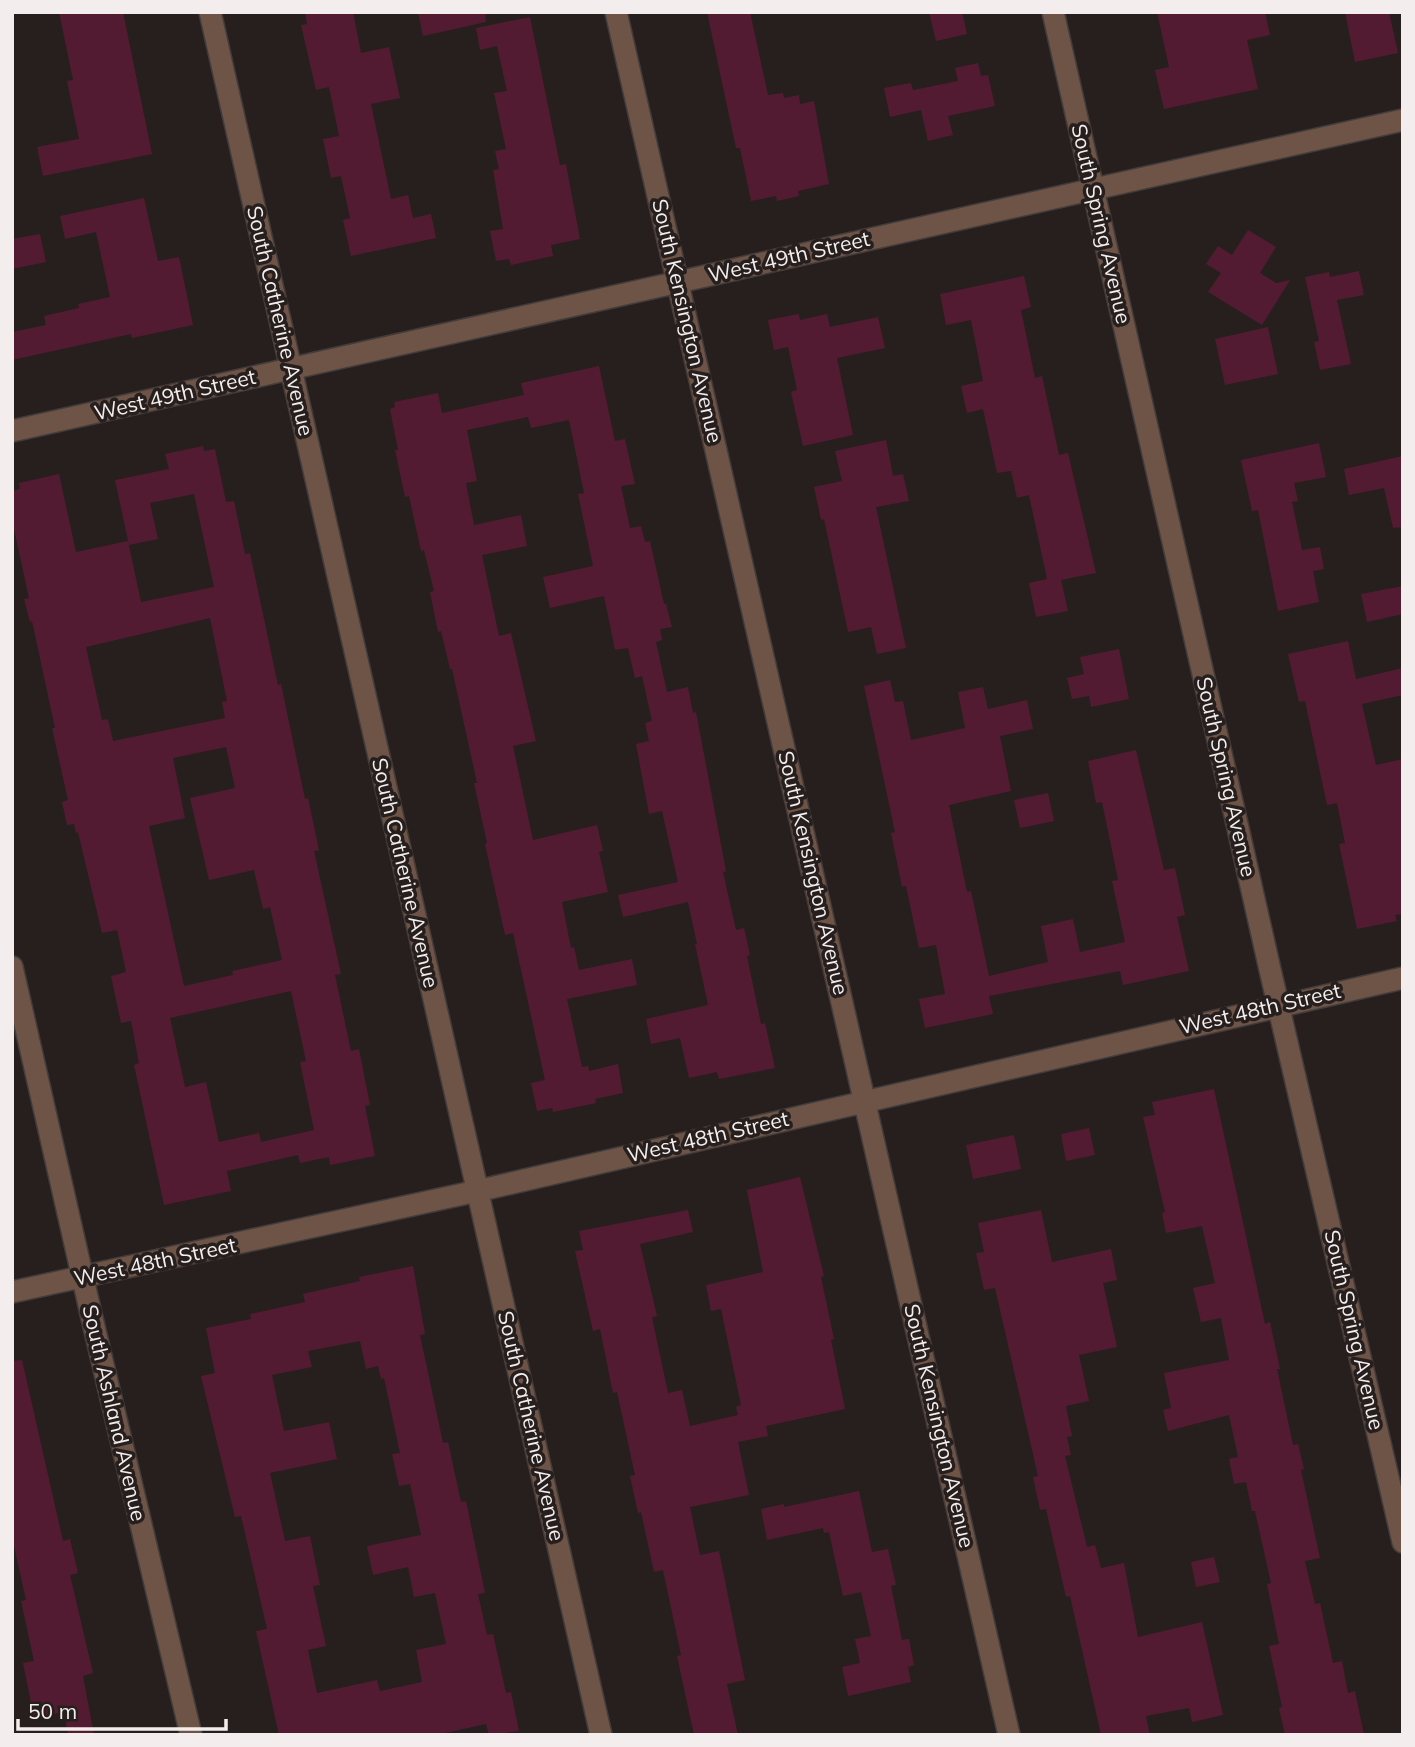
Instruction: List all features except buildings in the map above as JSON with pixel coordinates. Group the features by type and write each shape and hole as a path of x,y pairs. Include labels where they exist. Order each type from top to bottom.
{"street":[{"name":"South Catherine Avenue","path":"210,12 601,1735"},
{"name":"South Kensington Avenue","path":"616,12 1009,1735"},
{"name":"South Spring Avenue","path":"1053,12 1278,1005 1403,1542"},
{"name":"West 49th Street","path":"12,431 1403,120"},
{"name":"South Ashland Avenue","path":"12,967 82,1278 191,1735"},
{"name":"West 48th Street","path":"12,1292 477,1191 1403,978"}]}
